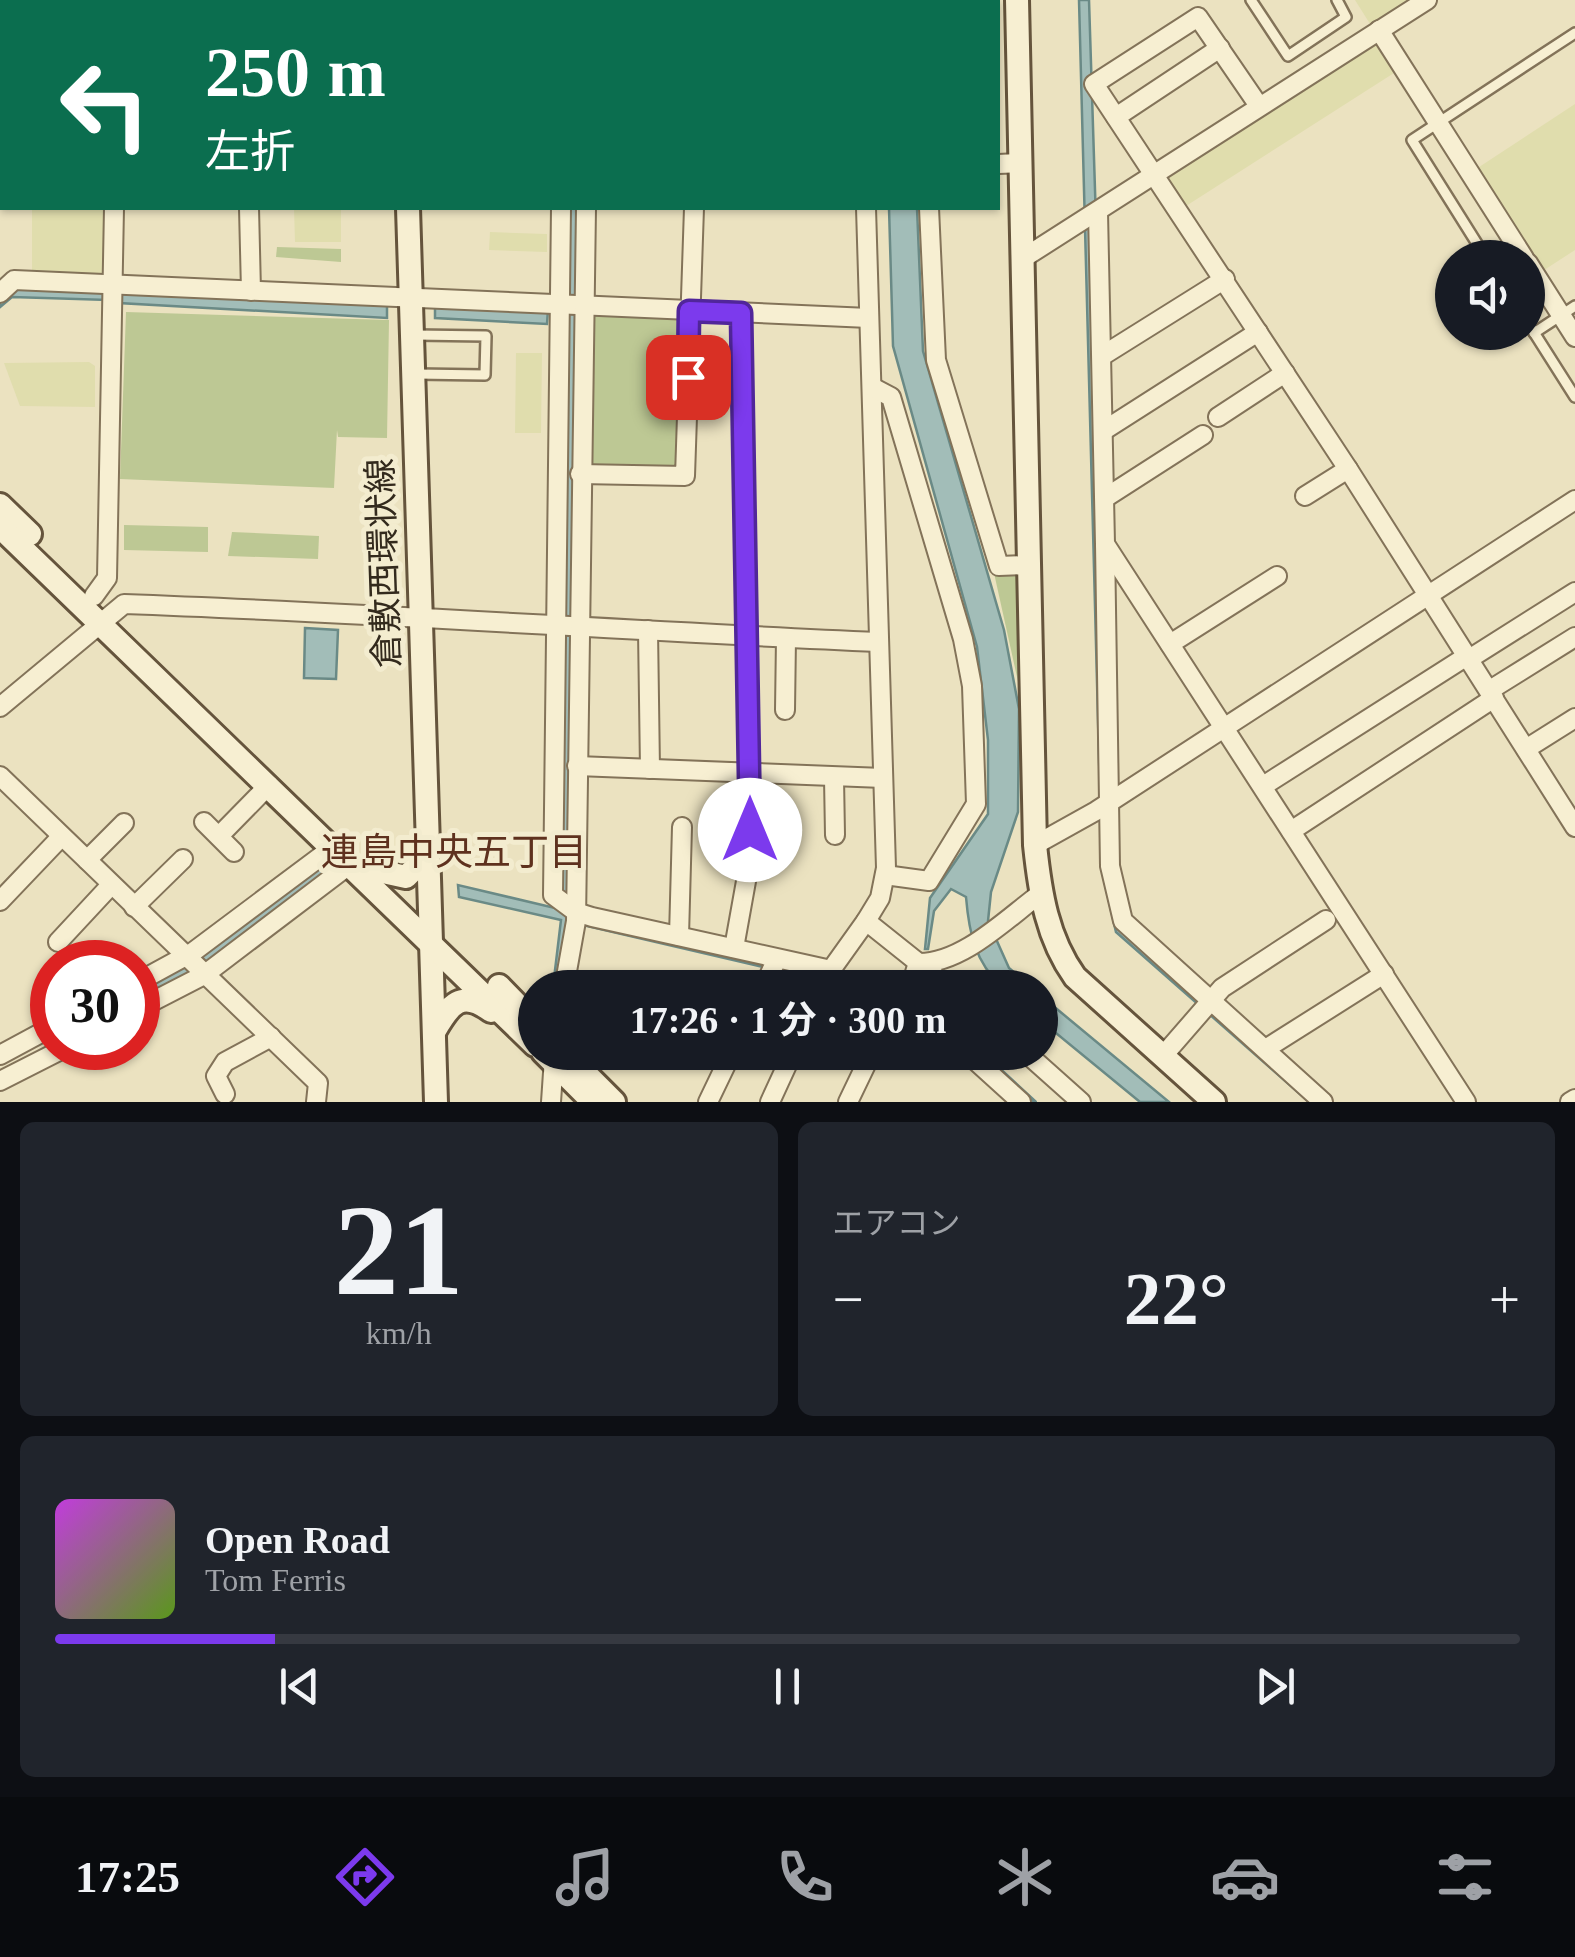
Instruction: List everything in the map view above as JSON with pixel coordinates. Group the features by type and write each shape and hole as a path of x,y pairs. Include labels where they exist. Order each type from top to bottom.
{"street":[{"path":"1017,0 1009,164 1022,259 1035,846 1040,894 1057,952 1074,978 1214,1102"},
{"path":"1022,259 1427,0"},
{"path":"1259,106 1198,17 1094,84 1348,469 1575,827"},
{"path":"1379,30 1513,240"},
{"path":"1116,117 1220,48"},
{"path":"94,596 106,578 114,210"},
{"path":"249,210 251,291"},
{"name":"倉敷西環状線","path":"408,210 436,1102"},
{"path":"561,210 580,474 553,895 569,907 831,970 866,922 886,875 866,210"},
{"path":"565,970 577,766 568,627 570,307 586,210"},
{"path":"580,474 685,476 694,210"},
{"path":"929,210 936,360 999,566 1029,565"},
{"path":"1092,216 1104,430 1104,806 1110,866 1123,921 1209,1004 1267,1048 1323,1102"},
{"path":"0,293 14,280 869,318"},
{"path":"1102,356 1224,280"},
{"path":"1545,283 1568,311 1575,337"},
{"path":"734,948 750,859 751,774 741,313"},
{"path":"1104,430 1258,332"},
{"path":"1218,417 1285,373"},
{"path":"872,388 891,398 963,640 972,686 975,784 973,813 929,881 886,875"},
{"path":"1104,498 1203,435"},
{"path":"1306,496 1348,469"},
{"path":"1035,846 1104,806 1575,500"},
{"path":"0,505 94,596 106,618 332,848 430,928"},
{"path":"0,527 106,618 374,870 518,1020"},
{"path":"1105,544 1466,1102"},
{"path":"1170,644 1276,576"},
{"path":"1263,786 1575,592"},
{"path":"0,706 124,604 878,642"},
{"path":"648,630 650,769"},
{"path":"1291,831 1575,637"},
{"path":"785,710 786,638"},
{"path":"1526,749 1575,718"},
{"path":"577,766 883,778"},
{"path":"0,776 318,1084 316,1102"},
{"path":"834,778 836,835"},
{"path":"219,836 268,785"},
{"path":"0,804 14,790"},
{"path":"204,822 234,852"},
{"path":"87,860 124,823"},
{"path":"679,936 682,828"},
{"path":"0,902 61,836"},
{"path":"160,992 332,848"},
{"path":"374,870 406,877 428,855"},
{"path":"134,907 182,859"},
{"path":"160,975 194,965 350,865"},
{"path":"60,940 112,885"},
{"path":"918,963 936,963 962,949 1040,894"},
{"path":"1162,1057 1222,988 1326,920"},
{"path":"866,922 927,970"},
{"path":"771,970 777,958"},
{"path":"916,970 918,963"},
{"path":"1267,1048 1384,974"},
{"path":"434,1032 449,1006 468,998 518,1027"},
{"path":"225,1094 216,1076 225,1062 270,1038"},
{"path":"0,1055 30,1039"},
{"path":"0,1081 30,1066"},
{"path":"551,1102 556,1070"},
{"path":"570,1070 592,1102"},
{"path":"577,1070 614,1102"},
{"path":"708,1102 723,1070"},
{"path":"770,1102 785,1070"},
{"path":"848,1102 863,1070"},
{"path":"986,1070 1021,1102"},
{"path":"1046,1070 1082,1102"}],"lane":[{"path":"1251,0 1288,56 1346,17 1337,0"},
{"path":"1475,240 1412,140 1575,32"},
{"path":"1545,321 1568,311"},
{"path":"412,335 486,336 485,376 413,374"},
{"path":"1544,350 1575,398"}],"shaded area":[{"path":"1355,0 1415,0 1372,27"},
{"path":"1371,38 1394,73 1186,206 1164,173"},
{"path":"1575,104 1575,250 1545,269 1545,240 1517,240 1473,171"},
{"path":"32,210 107,210 107,279 32,279"},
{"path":"294,210 341,210 341,242 295,242"},
{"path":"490,232 547,234 547,252 489,250"},
{"path":"516,353 542,353 541,433 515,433"},
{"path":"89,362 95,366 95,407 20,406 4,363"}],"green space":[{"path":"277,247 341,249 341,262 276,257"},
{"path":"126,312 389,320 387,438 338,437 337,430 334,488 120,479"},
{"path":"592,314 677,317 684,321 682,469 589,468"},
{"path":"124,525 208,527 208,552 124,550"},
{"path":"232,532 319,536 318,559 228,556"},
{"path":"1015,572 1021,579 1025,713 994,573"}],"water":[{"path":"1079,0 1089,0 1118,916 1320,1102 1309,1102 1116,932 1102,871"},
{"path":"570,210 581,210 571,917 561,970 555,970 561,920 459,897 458,885 559,909"},
{"path":"889,210 917,210 923,351 1004,630 1019,709 1018,812 991,892 988,921 1011,970 985,967 975,946 966,897 951,889 934,911 925,949 930,898 988,814 988,740 977,647 893,346"},
{"path":"12,286 108,290 108,300 12,297 0,307 0,297"},
{"path":"120,292 387,304 387,318 119,303"},
{"path":"435,304 548,309 547,324 435,318"},
{"path":"305,628 338,630 336,679 304,678"},
{"path":"324,861 331,869 205,966 160,990 160,973"},
{"path":"1058,1010 1169,1102 1140,1102 1058,1035"}],"waterway":[{"path":"582,924 766,967"},
{"path":"1000,1070 1035,1102"}],"district":[{"name":"連島中央五丁目","path":"454,852"}],"route":[{"path":"688,377 689,311 741,313 750,634 750,830"}]}
